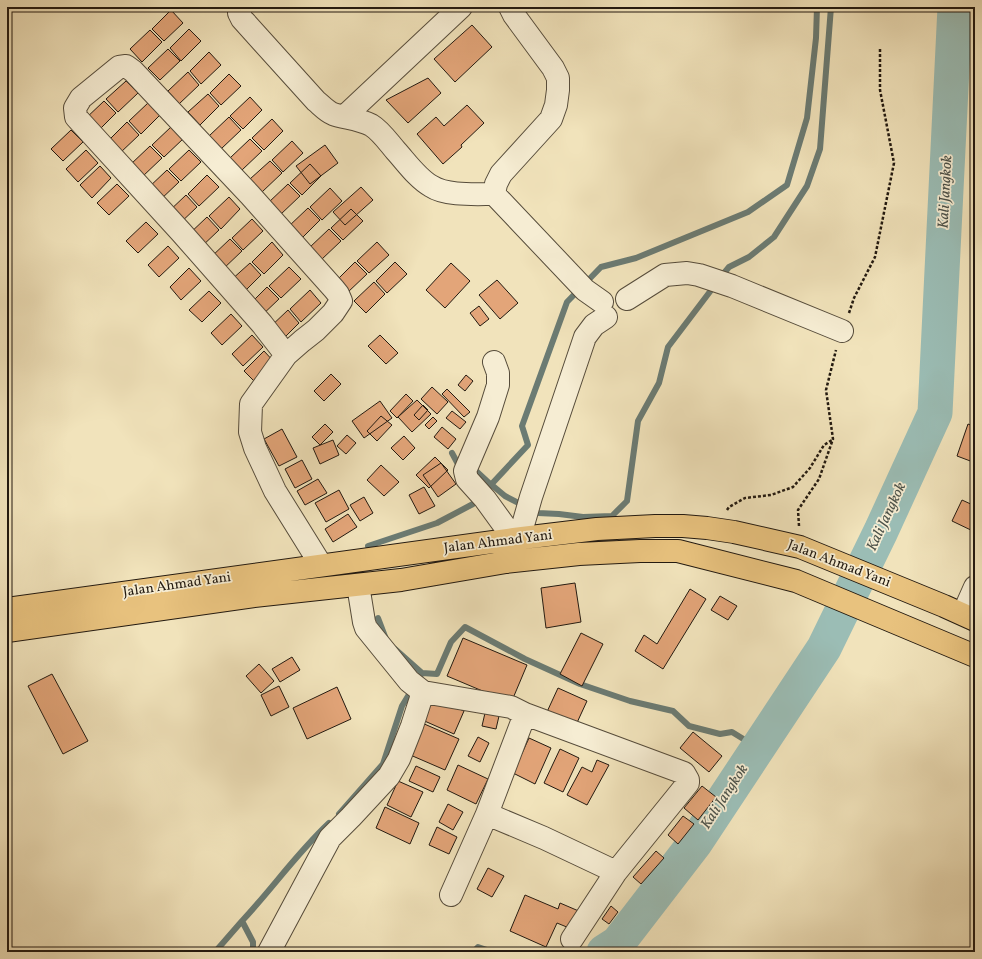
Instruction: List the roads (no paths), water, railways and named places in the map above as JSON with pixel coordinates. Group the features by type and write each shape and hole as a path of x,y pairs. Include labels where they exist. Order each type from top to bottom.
{"highway":[{"name":"Jalan Ahmad Yani","path":"7,609 321,565 597,529 683,526 714,529 800,546 969,617"},
{"path":"7,631 254,596 358,586 506,562 579,554 678,551 796,581 975,656"},
{"path":"398,555 401,580"}],"street":[{"path":"240,7 239,13 242,19 316,101 334,114 372,125 430,186 442,191 494,194 613,320 621,320 627,314 630,307 627,299 665,275 687,272 732,286 842,331"},
{"path":"345,116 461,7"},
{"path":"494,194 496,184 501,174 551,119 556,105 558,90 558,78 553,68 514,15 510,7"},
{"path":"286,355 262,324 76,117 75,108 81,98 118,67 126,66 133,71 250,195 338,294 341,301 333,313 316,330 286,355 251,404 250,432 255,448 276,491 321,565"},
{"path":"516,539 585,336 594,325 593,298"},
{"path":"494,362 498,373 498,385 488,417 467,466 467,478 516,539"},
{"path":"358,586 366,628 417,688 511,707 526,714 684,772 686,775 688,783 616,872 572,939"},
{"path":"969,617 975,587"},
{"path":"269,952 330,838 389,776 412,726 417,688"},
{"path":"450,895 487,814 526,714"},
{"path":"487,814 544,838 616,872"}],"waterway":[{"path":"368,546 437,523 473,504 528,445 522,426 567,302 601,267 636,258 748,212 787,185 807,118 816,38 817,7"},
{"path":"720,278 729,267 749,257 774,237 807,186 820,149 831,7"},
{"name":"Kali Jangkok","path":"604,952 618,943 695,843 824,648 881,531 935,413 955,7"},
{"path":"493,486 505,496 538,513 583,517 612,516 627,501 638,421 659,383 668,347 715,285"},
{"path":"452,453 459,466 461,466"},
{"path":"470,468 475,470 489,483"},
{"path":"378,618 386,639"},
{"path":"339,814 383,764 402,706 422,673 437,674 451,642 465,627 525,659 580,684 630,701 673,711 689,726 720,734 732,732 758,748"},
{"path":"395,649 422,673"},
{"path":"253,952 253,942 242,921 306,846 329,823"},
{"path":"215,952 242,921"},
{"path":"473,952 478,947 493,952"}]}
